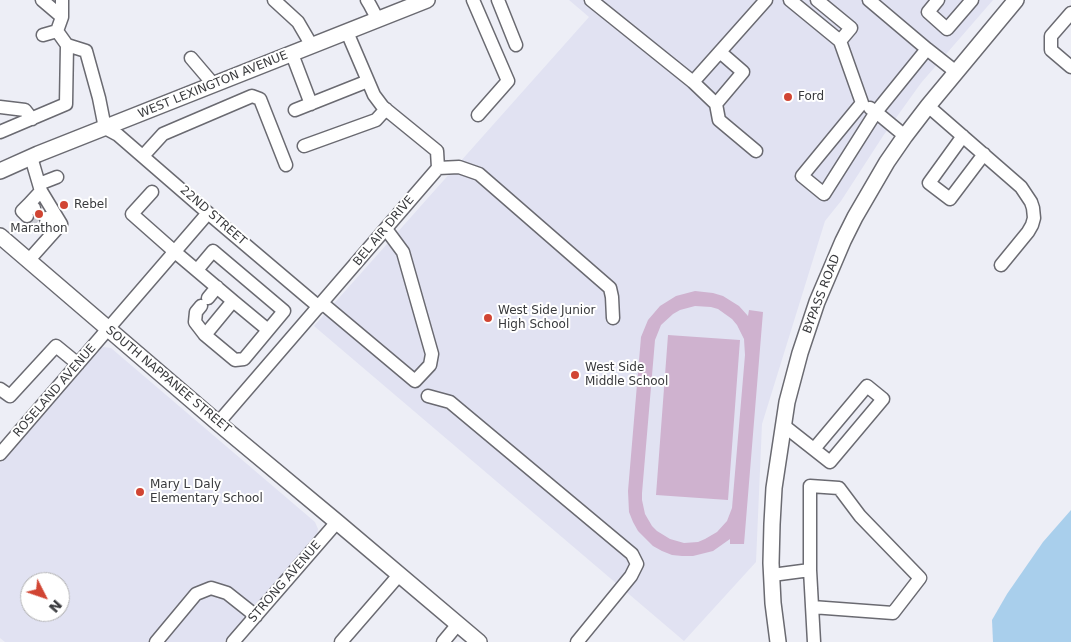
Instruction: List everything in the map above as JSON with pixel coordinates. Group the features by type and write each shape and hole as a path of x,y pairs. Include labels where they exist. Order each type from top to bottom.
{"main road":[{"name":"WEST LEXINGTON AVENUE","path":"0,171 30,157 427,0"},
{"name":"BYPASS ROAD","path":"778,642 773,603 772,575 774,488 787,402 800,353 817,302 842,241 887,162 928,106 1016,0"},
{"name":"SOUTH NAPPANEE STREET","path":"0,236 218,423 479,642"}],"street":[{"path":"42,0 62,17"},
{"path":"57,31 62,17 62,0"},
{"path":"274,0 298,22 312,46"},
{"path":"366,0 378,20"},
{"path":"474,0 508,81 478,115"},
{"path":"498,0 516,45"},
{"path":"592,0 693,82 716,104 719,120 756,151"},
{"path":"693,82 766,0"},
{"path":"790,0 840,41 862,103 905,136"},
{"path":"818,0 851,28 840,41"},
{"path":"870,0 956,72"},
{"path":"938,0 928,12 947,28 972,0"},
{"path":"1071,12 1051,36 1051,50 1071,67"},
{"path":"43,35 57,31"},
{"path":"57,31 67,44 86,51 105,128"},
{"path":"347,32 374,95 386,109 438,151 438,168 459,167 479,174 610,288 613,318"},
{"path":"0,132 66,104 67,44"},
{"path":"862,103 802,176 824,194 876,112 927,49"},
{"path":"716,104 743,72 720,52"},
{"path":"292,54 311,104"},
{"path":"192,58 214,85"},
{"path":"295,110 368,81"},
{"path":"143,156 163,134 252,96 260,99 286,165"},
{"path":"0,106 25,110 32,119"},
{"path":"928,106 1021,188 1031,202 1034,218 1028,232 1001,265"},
{"path":"304,146 376,120 386,109"},
{"name":"22ND STREET","path":"105,128 118,135 208,213 415,381 430,365 432,354 403,252 386,229"},
{"path":"963,136 929,183 950,200 984,154"},
{"path":"28,261 47,226 61,224 40,187 30,157"},
{"name":"BEL AIR DRIVE","path":"218,423 438,168"},
{"path":"30,209 40,187 57,177"},
{"path":"152,192 132,214 268,330"},
{"name":"ROSELAND AVENUE","path":"0,454 208,213"},
{"path":"196,270 213,251 284,311 244,359 235,360 205,335 196,322 196,312 217,287"},
{"path":"205,335 233,301"},
{"path":"256,345 273,360"},
{"path":"0,389 10,396 56,346 78,364"},
{"path":"783,425 830,462 883,399 867,386 814,449"},
{"path":"428,396 450,402 632,554 637,564 631,576 577,642"},
{"path":"812,607 893,613 920,578 860,516 839,488 810,486 810,570 812,607 814,642"},
{"name":"STRONG AVENUE","path":"233,642 337,522"},
{"path":"772,575 810,570"},
{"path":"341,642 399,575"},
{"path":"156,642 196,594 211,588 227,593 256,616"},
{"path":"443,642 458,624"}],"shaded area":[{"name":"West Side Middle School","path":"569,0 993,0 921,83 883,136 841,201 825,221 762,424 756,562 684,641 314,326 589,17"},
{"path":"695,291 713,293 723,296 739,306 748,316 749,310 763,312 744,544 730,544 730,539 713,551 693,556 672,555 653,546 638,531 629,512 628,491 641,337 648,320 660,306 676,296","holes":["695,306 718,309 732,319 744,339 745,355 732,508 727,521 717,532 698,542 684,543 670,539 652,526 645,514 642,500 655,340 661,325 673,314"]},
{"path":"668,335 740,340 728,500 656,495"},
{"name":"Mary L Daly Elementary School","path":"103,347 111,348 315,522 318,529 317,535 224,642 5,642 0,638 0,463 97,350"}],"water":[{"path":"1071,510 1071,642 993,642 992,620 1007,594 1043,542"}],"tunnel":[{"path":"27,216 40,226"}],"place":[{"name":"Ford","path":"788,97"},
{"name":"Rebel","path":"64,205"},
{"name":"Marathon","path":"39,214"},
{"name":"West Side Junior High School","path":"488,318"},
{"name":"West Side Middle School","path":"575,375"},
{"name":"Mary L Daly Elementary School","path":"140,492"}]}
